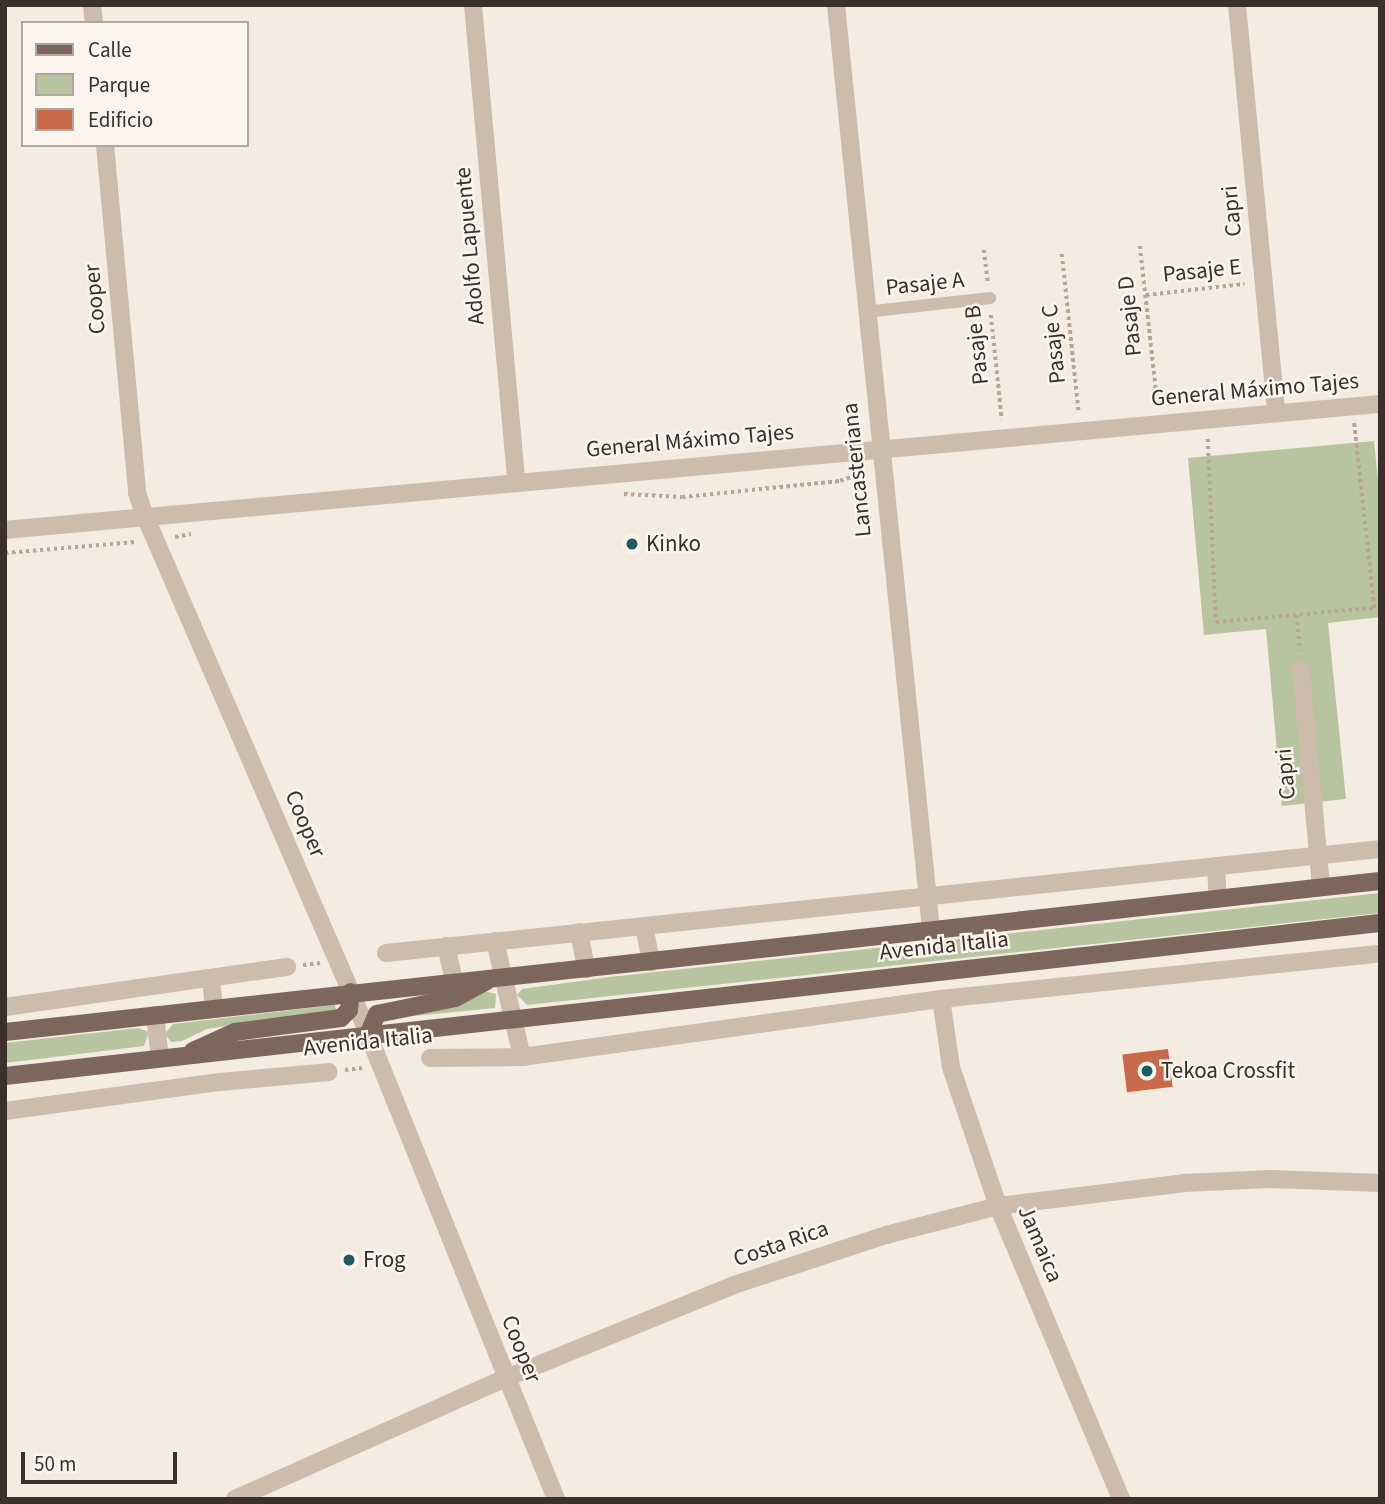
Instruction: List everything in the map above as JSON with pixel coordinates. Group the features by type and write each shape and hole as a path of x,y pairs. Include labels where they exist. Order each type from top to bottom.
{"main road":[{"name":"Avenida Italia","path":"5,1032 454,980 586,969 1380,881"},
{"name":"Avenida Italia","path":"5,1076 1380,923"},
{"path":"368,1035 377,1014 455,998 504,976"},
{"path":"184,1056 235,1032 341,1018 349,1010 351,992"}],"street":[{"name":"Adolfo Lapuente","path":"473,5 516,481"},
{"name":"Lancasteriana","path":"836,5 879,449 931,929"},
{"name":"Capri","path":"1237,5 1276,413"},
{"name":"Cooper","path":"105,147 138,493 145,516 351,992 556,1499"},
{"name":"General Máximo Tajes","path":"5,530 516,481 1380,404"},
{"name":"Capri","path":"1301,670 1321,887"},
{"path":"386,953 1380,849"},
{"path":"1216,866 1218,899"},
{"path":"644,926 651,962"},
{"path":"579,932 586,969"},
{"path":"495,941 522,1057"},
{"path":"446,946 454,980"},
{"name":"Avenida Italia","path":"430,1058 522,1057 941,999 1380,954"},
{"path":"5,1007 287,967"},
{"path":"211,979 214,1009"},
{"name":"Jamaica","path":"941,999 951,1067 998,1206 1121,1499"},
{"path":"155,1015 160,1058"},
{"path":"218,1051 220,1082"},
{"name":"Avenida Italia","path":"5,1111 220,1082 329,1072"},
{"name":"Costa Rica","path":"235,1499 506,1378 734,1285 886,1235 998,1206 1184,1183 1270,1179 1380,1183"}],"lane":[{"name":"Pasaje A","path":"865,312 990,298"}],"path":[{"name":"Pasaje D","path":"1140,246 1160,423"},
{"name":"Pasaje B","path":"984,250 1004,437"},
{"name":"Pasaje C","path":"1062,254 1081,430"},
{"name":"Pasaje E","path":"1146,295 1263,282"},
{"path":"1207,419 1216,622 1297,615 1374,608 1352,406"},
{"path":"5,553 133,542"},
{"path":"1297,615 1301,670"},
{"name":"Avenida Italia","path":"329,1072 380,1065"}],"green space":[{"path":"1374,441 1380,500 1380,617 1328,623 1346,799 1282,806 1266,629 1204,635 1188,458"},
{"path":"1380,893 1380,913 527,1005 517,995 522,989 610,977"},
{"path":"483,991 496,994 495,1008 383,1019"},
{"path":"335,1005 336,1010 207,1029 182,1041 171,1042 165,1034 173,1024"},
{"path":"138,1028 149,1032 144,1046 5,1063 5,1043"}],"building":[{"name":"Tekoa Crossfit","path":"1168,1049 1173,1087 1127,1092 1122,1055"}],"place":[{"name":"Kinko","path":"632,544"},
{"name":"Tekoa Crossfit","path":"1147,1071"},
{"name":"Frog","path":"349,1260"}]}
